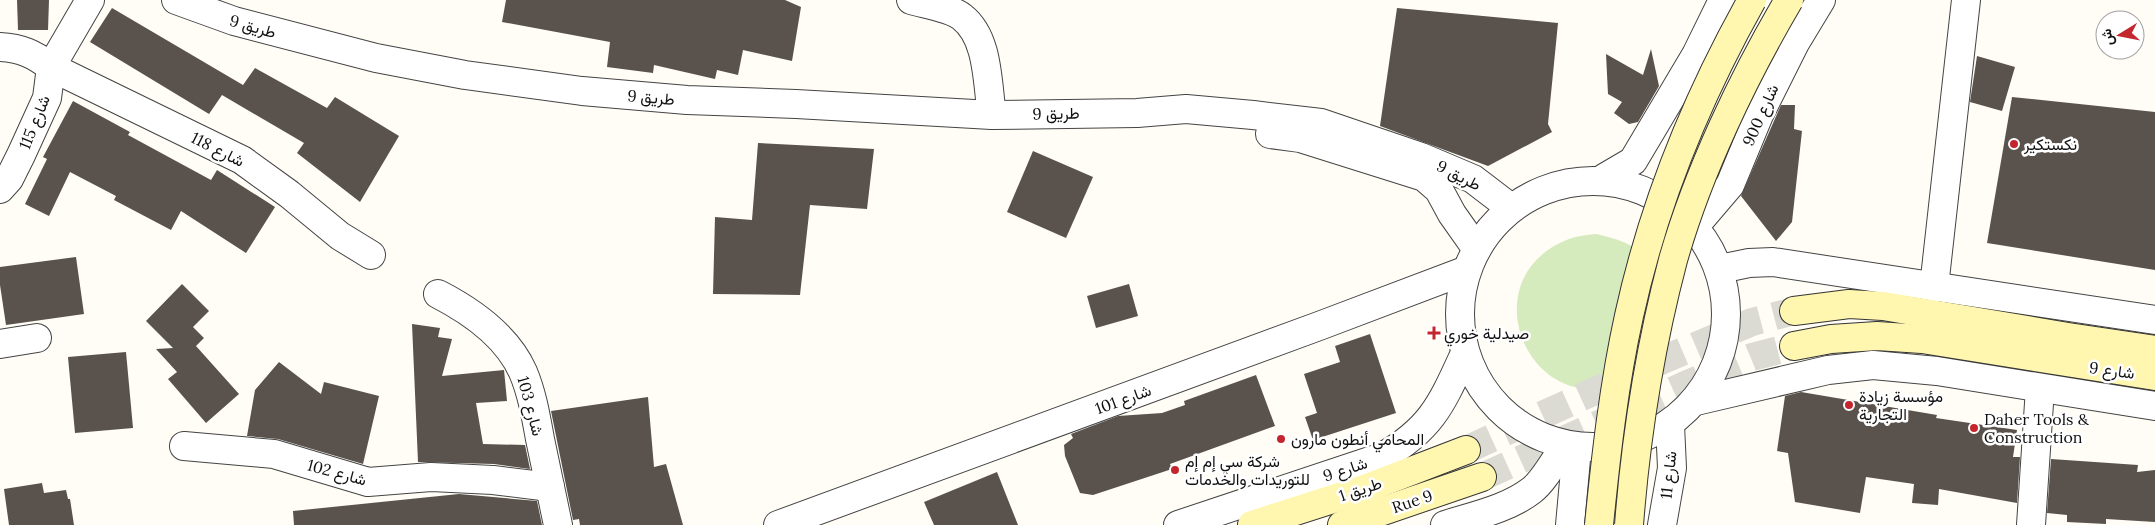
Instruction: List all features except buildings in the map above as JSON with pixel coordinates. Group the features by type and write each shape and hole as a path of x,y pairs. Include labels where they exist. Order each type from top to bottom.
{"main road":[{"path":"1599,525 1610,430 1621,363 1629,316 1642,266 1675,166 1705,91 1752,0"},
{"path":"1629,525 1640,418 1654,340 1674,258 1706,166 1746,81 1789,0"},
{"path":"1794,311 1849,304 1883,306 2155,350"},
{"name":"شارع 9","path":"1794,346 1831,339 1877,336 1922,339 2068,364 2155,376"},
{"name":"طريق 1","path":"1252,525 1367,488 1466,450"},
{"name":"Rue 9","path":"1342,525 1482,477"}],"street":[{"name":"شارع 115","path":"0,189 21,155 47,98 51,67 90,0"},
{"name":"طريق 9","path":"176,0 234,22 337,49 465,75 642,97 992,115 1137,113 1186,110 1253,114 1321,123 1421,157 1472,179 1511,208"},
{"path":"911,0 961,16 975,31 983,54 992,115"},
{"path":"1604,178 1668,202 1695,226 1709,246 1720,269 1728,314 1720,360 1696,400 1670,424 1626,445 1571,447 1521,428 1486,395 1465,353 1460,311 1471,259 1492,226 1511,208 1549,187 1604,178 1633,161 1696,55 1723,0"},
{"name":"شارع 900","path":"1695,226 1730,185 1759,115 1791,51 1821,0"},
{"path":"1934,287 1966,0"},
{"name":"شارع 118","path":"0,47 16,48 36,55 51,67 242,160 289,194 340,236 371,255"},
{"name":"طريق 9","path":"1137,113 1300,138 1424,177 1439,190 1452,214 1471,259"},
{"name":"شارع 101","path":"778,525 1319,326 1471,259"},
{"path":"1720,269 1750,263 1773,262 2155,320"},
{"name":"شارع 103","path":"438,294 481,320 508,348 523,372 533,405 558,525"},
{"path":"0,344 37,338"},
{"name":"شارع 9","path":"1178,525 1382,457 1404,445 1425,426 1439,407 1465,353"},
{"path":"1696,400 1828,370 1873,366 1937,371 2155,406"},
{"path":"2031,525 2040,388"},
{"name":"شارع 11","path":"1662,525 1672,468 1670,424"},
{"name":"شارع 102","path":"184,446 274,454 368,482 430,478 493,480 550,487"},
{"path":"1445,525 1492,510 1534,489 1571,447"},
{"path":"1570,525 1571,447"}],"green space":[{"path":"1596,234 1616,239 1632,246 1645,256 1660,272 1649,367 1627,382 1592,389 1562,383 1539,365 1523,340 1517,312 1522,283 1538,258 1569,239"}],"tunnel":[{"path":"1466,450 1665,359 1752,322 1794,311"},
{"path":"1482,477 1683,386 1752,357 1794,346"}],"place":[{"name":"نكستكير","path":"2014,144"},
{"name":"صيدلية خوري","path":"1434,333"},
{"name":"مؤسسة زيادة التجارية","path":"1849,405"},
{"name":"Daher Tools & Construction","path":"1974,428"},
{"name":"المحامي أنطون مارون","path":"1281,439"},
{"name":"شركة سي إم إم للتوريدات والخدمات","path":"1175,470"}]}
